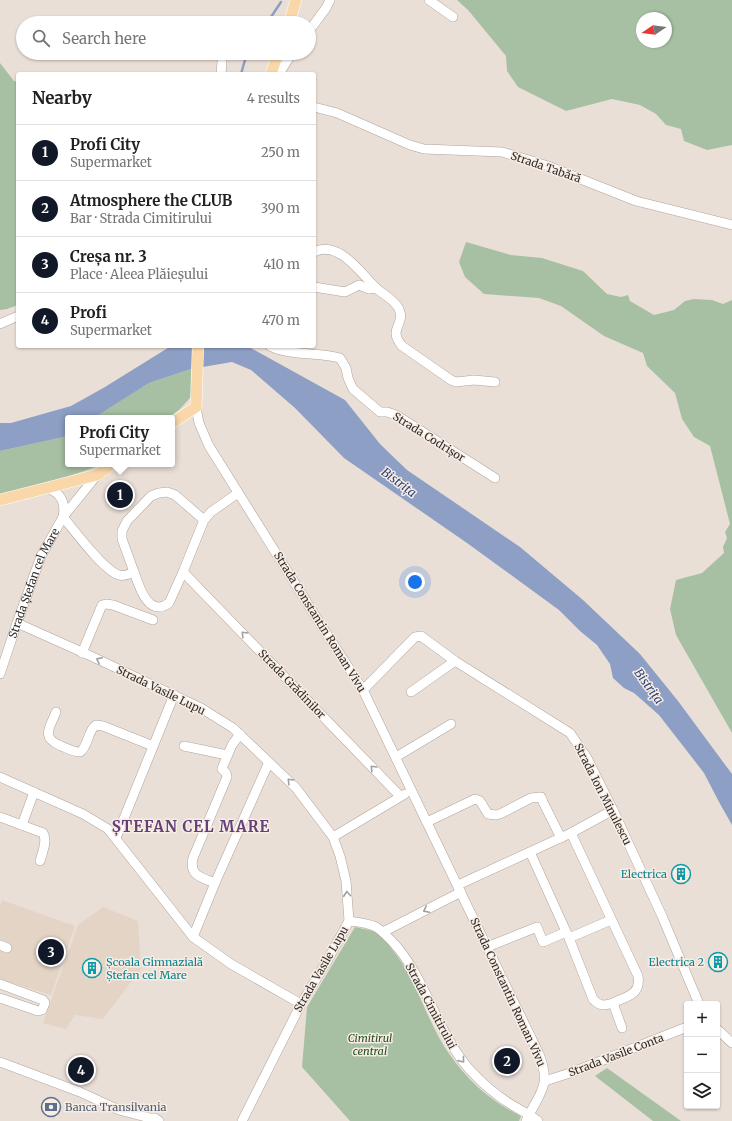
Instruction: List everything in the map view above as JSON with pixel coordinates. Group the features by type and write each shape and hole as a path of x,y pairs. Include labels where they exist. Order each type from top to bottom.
{"main road":[{"path":"290,16 296,0"},
{"path":"272,72 276,60"},
{"path":"175,421 196,407 198,348"},
{"name":"Strada Ștefan cel Mare","path":"97,475 108,467"},
{"path":"0,500 97,475"}],"street":[{"path":"316,22 330,0"},
{"path":"430,0 453,17"},
{"path":"280,72 288,60"},
{"path":"220,72 222,62"},
{"name":"Strada Tabără","path":"316,108 336,113 424,149 502,152 548,166 636,201 671,211 732,225"},
{"path":"316,251 334,251 345,257 363,273 376,288 395,303 399,308 401,318 395,333 402,346 456,382 474,380 495,382"},
{"path":"316,287 345,292 359,285 368,289 376,288"},
{"path":"0,324 16,317"},
{"name":"Strada Codrișor","path":"276,348 329,355 340,358 346,368 348,378 353,389 380,412 387,412 396,415 494,478"},
{"name":"Strada Constantin Roman Vivu","path":"196,407 199,423 209,446 363,690 539,1054 544,1066 545,1081 540,1096 527,1117"},
{"name":"Strada Ștefan cel Mare","path":"0,674 41,556 63,517 97,475"},
{"name":"Strada Ștefan cel Mare","path":"47,488 54,491 64,502 65,509 63,517"},
{"path":"204,520 175,495 167,492 159,492 151,496 127,521 122,531 122,539 142,595 148,602 159,607 169,603 204,520 211,512 238,493"},
{"path":"63,517 112,572 126,576 134,572"},
{"name":"Strada Grădinilor","path":"183,572 400,796"},
{"path":"82,653 102,605 113,605 153,620"},
{"name":"Strada Vasile Lupu","path":"17,623 201,708 233,728 296,788 333,837 340,856 346,881 349,922 300,1004 242,1121"},
{"name":"Strada Ion Minulescu","path":"363,690 418,636 424,638 455,661 570,733 587,758 613,810 662,916 698,1001"},
{"path":"411,692 455,661"},
{"path":"116,838 174,695"},
{"path":"56,712 48,732 49,738 53,743 72,751 80,752 84,748 91,730 96,725 103,726 153,746"},
{"path":"396,757 451,724"},
{"path":"215,883 197,875 194,872 192,864 193,858 227,777 222,767 240,734"},
{"path":"184,746 228,755"},
{"path":"193,937 215,883 269,762"},
{"path":"0,777 89,818 108,829 193,937 231,964 300,1004"},
{"path":"333,837 412,790"},
{"path":"22,824 34,792"},
{"path":"427,822 475,799 480,801 488,814 496,815 531,798 541,797 561,838"},
{"path":"383,932 459,889 530,852 570,834 613,810"},
{"path":"0,817 40,831 45,835 40,861"},
{"path":"530,852 568,935 593,999 596,1003 604,1006 613,1003 634,992 638,988 638,976 570,834"},
{"path":"486,947 537,927 543,942 611,920"},
{"name":"Strada Cimitirului","path":"349,922 373,926 383,932 406,958 417,975 451,1045 466,1065 487,1086 527,1117 538,1121"},
{"path":"0,984 43,1000 45,1003 42,1010 38,1011 0,998"},
{"path":"613,1003 622,1028"},
{"name":"Strada Vasile Conta","path":"545,1081 573,1072 684,1028"},
{"path":"720,1032 732,1043"},
{"path":"0,1062 80,1092 119,1110 148,1120 155,1118 159,1121"},
{"path":"119,1110 133,1121"}],"shaded area":[{"path":"2,900 75,926 51,995 0,979 0,906"},
{"path":"103,907 138,921 141,969 103,1019 75,1015 66,1029 43,1023 78,925"}],"green space":[{"path":"457,0 732,0 732,145 707,150 684,141 681,129 666,125 656,114 640,105 612,99 566,111 518,87 507,71 506,56 468,10"},
{"path":"0,63 16,82 16,306 0,310"},
{"path":"466,242 511,255 542,258 583,271 607,294 621,297 628,295 630,301 654,315 674,310 685,301 694,299 712,300 723,304 732,300 732,733 676,635 670,609 676,580 702,573 724,553 723,547 727,538 725,532 730,524 710,446 694,437 682,419 675,393 647,366 643,353 604,336 561,306 539,298 484,294 465,277 459,262"},
{"path":"191,369 192,393 190,398 172,415 99,415 149,383"},
{"path":"64,437 65,467 95,467 64,478 0,494 0,451"},
{"name":"Cimitirul central","path":"355,927 375,932 385,940 400,960 415,987 434,1029 457,1065 491,1098 521,1116 519,1121 350,1121 302,1067 307,1007"},
{"path":"607,1068 681,1121 653,1121 595,1076"}],"water":[{"name":"Bistrița","path":"168,348 251,348 345,400 380,444 407,470 520,547 583,600 640,654 678,701 732,774 732,825 704,773 659,715 634,693 624,688 613,678 610,664 597,645 580,631 559,610 467,543 344,458 295,408 251,370 232,362 191,369 149,383 99,415 65,415 64,437 0,451 0,423 11,423 71,406"}],"waterway":[{"path":"272,16 281,2"},
{"path":"242,72 245,60"}],"place":[{"name":"Profi City","path":"120,495"},
{"name":"Electrica","path":"681,874"},
{"name":"Creșa nr. 3","path":"51,952"},
{"name":"Electrica 2","path":"718,962"},
{"name":"Școala Gimnazială Ștefan cel Mare","path":"92,968"},
{"name":"Atmosphere the CLUB","path":"507,1061"},
{"name":"Profi","path":"81,1070"},
{"name":"Banca Transilvania","path":"51,1107"}],"district":[{"name":"ȘTEFAN CEL MARE","path":"191,826"}]}
